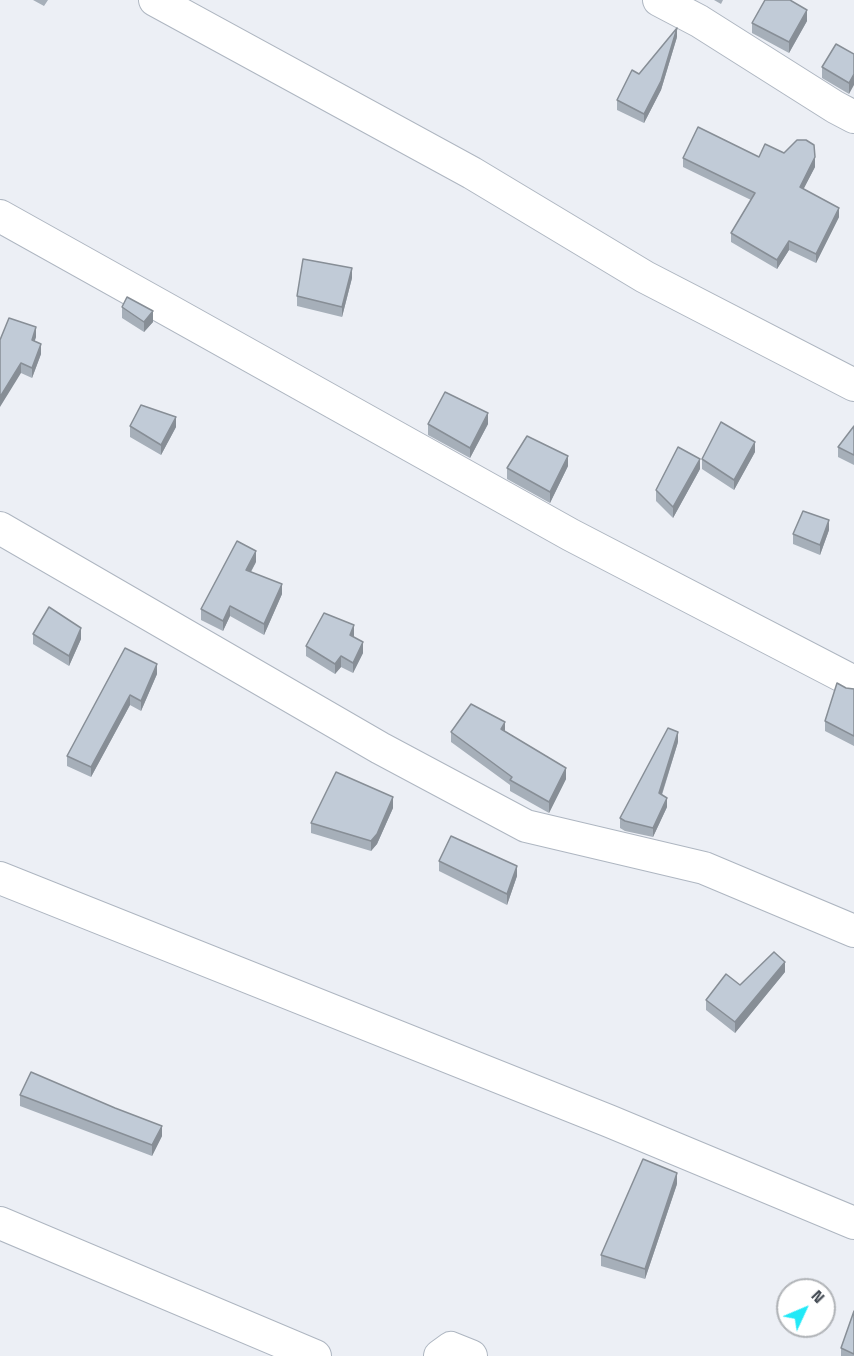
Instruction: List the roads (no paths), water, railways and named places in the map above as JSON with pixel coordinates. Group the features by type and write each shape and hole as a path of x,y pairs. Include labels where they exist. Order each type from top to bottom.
{"street":[{"path":"155,0 472,173 645,277 854,385"},
{"path":"659,0 699,21 854,117"},
{"path":"0,216 572,536 854,682"},
{"path":"0,528 380,748 526,826 704,868 854,931"},
{"path":"0,878 609,1121 854,1223"},
{"path":"0,1223 315,1356"},
{"path":"440,1356 451,1348 471,1356"}]}
